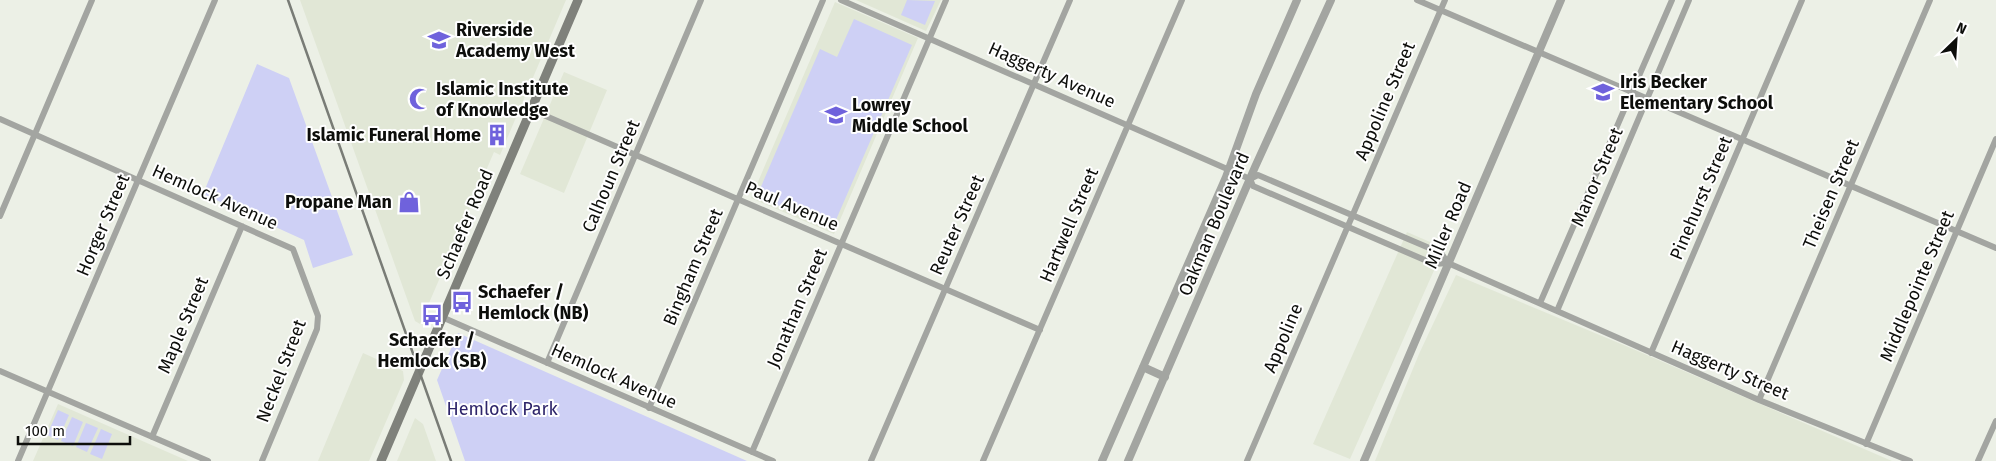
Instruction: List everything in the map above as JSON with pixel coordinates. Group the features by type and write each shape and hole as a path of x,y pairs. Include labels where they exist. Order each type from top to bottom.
{"main road":[{"name":"Schaefer Road","path":"381,461 444,318 578,0"}],"street":[{"path":"0,216 92,0"},
{"name":"Horger Street","path":"18,461 215,0"},
{"name":"Calhoun Street","path":"547,363 701,0"},
{"name":"Bingham Street","path":"649,408 823,0"},
{"name":"Haggerty Avenue","path":"842,0 1250,179 1253,186 1301,207 1434,264 1448,263 1540,303"},
{"name":"Jonathan Street","path":"752,452 946,0"},
{"name":"Reuter Street","path":"871,461 1070,0"},
{"name":"Hartwell Street","path":"983,461 1182,0"},
{"name":"Oakman Boulevard","path":"1102,461 1229,170 1256,94 1296,0"},
{"name":"Oakman Boulevard","path":"1128,461 1250,179 1331,0"},
{"path":"1417,0 1996,248"},
{"name":"Appoline Street","path":"1348,227 1445,0"},
{"name":"Miller Road","path":"1364,461 1561,0"},
{"name":"Manor Street","path":"1540,303 1672,0"},
{"name":"Manor Street","path":"1557,310 1689,0"},
{"name":"Pinehurst Street","path":"1651,353 1802,0"},
{"name":"Theisen Street","path":"1759,400 1930,0"},
{"name":"Paul Avenue","path":"532,110 1040,330"},
{"name":"Hemlock Avenue","path":"0,120 292,248 297,255 309,291"},
{"name":"Middlepointe Street","path":"1866,444 1996,139"},
{"name":"Haggerty Avenue","path":"1250,179 1258,175 1306,195 1441,253 1448,263"},
{"path":"1301,207 1306,195"},
{"name":"Maple Street","path":"152,437 242,226"},
{"name":"Appoline","path":"1247,461 1348,227"},
{"path":"1401,250 1406,238"},
{"name":"Neckel Street","path":"262,461 317,329 318,316 309,291"},
{"name":"Haggerty Street","path":"1540,303 1759,400 1910,461"},
{"name":"Hemlock Avenue","path":"444,318 773,461"},
{"path":"1143,367 1165,377"},
{"path":"0,371 208,461"},
{"path":"1978,461 1996,421"}],"shaded area":[{"path":"300,0 566,0 500,155 494,152 420,324 415,321"},
{"path":"856,0 941,0 926,31"},
{"name":"Lowrey Middle School","path":"835,2 918,38 834,234 751,198"},
{"path":"564,72 607,90 564,193 520,174"},
{"path":"1407,232 1444,248 1350,459 1313,444"},
{"path":"1456,275 1892,461 1375,461 1419,354"},
{"path":"363,353 403,371 404,380 369,461 318,461"},
{"path":"58,404 188,461 33,461"},
{"path":"415,418 423,424 436,461 397,461"}],"green space":[{"path":"907,0 935,1 925,25 901,15"},
{"name":"Lowrey Middle School","path":"854,19 912,45 832,229 757,196 820,49 837,57"},
{"path":"257,64 289,78 353,255 313,268 304,240 203,194"},
{"name":"Hemlock Park","path":"458,333 747,461 465,461 437,380"},
{"path":"58,410 69,415 58,440 47,435"},
{"path":"72,417 83,422 73,446 61,441"},
{"path":"86,423 98,428 87,452 76,447"},
{"path":"101,429 112,434 102,459 90,454"}],"railway":[{"path":"288,0 451,461"}],"place":[{"name":"Riverside Academy West","path":"439,40"},
{"name":"Iris Becker Elementary School","path":"1603,92"},
{"name":"Islamic Institute of Knowledge","path":"420,99"},
{"name":"Lowrey Middle School","path":"836,115"},
{"name":"Islamic Funeral Home","path":"497,135"},
{"name":"Propane Man","path":"409,202"},
{"name":"Schaefer / Hemlock (NB)","path":"462,302"},
{"name":"Schaefer / Hemlock (SB)","path":"432,315"}]}
